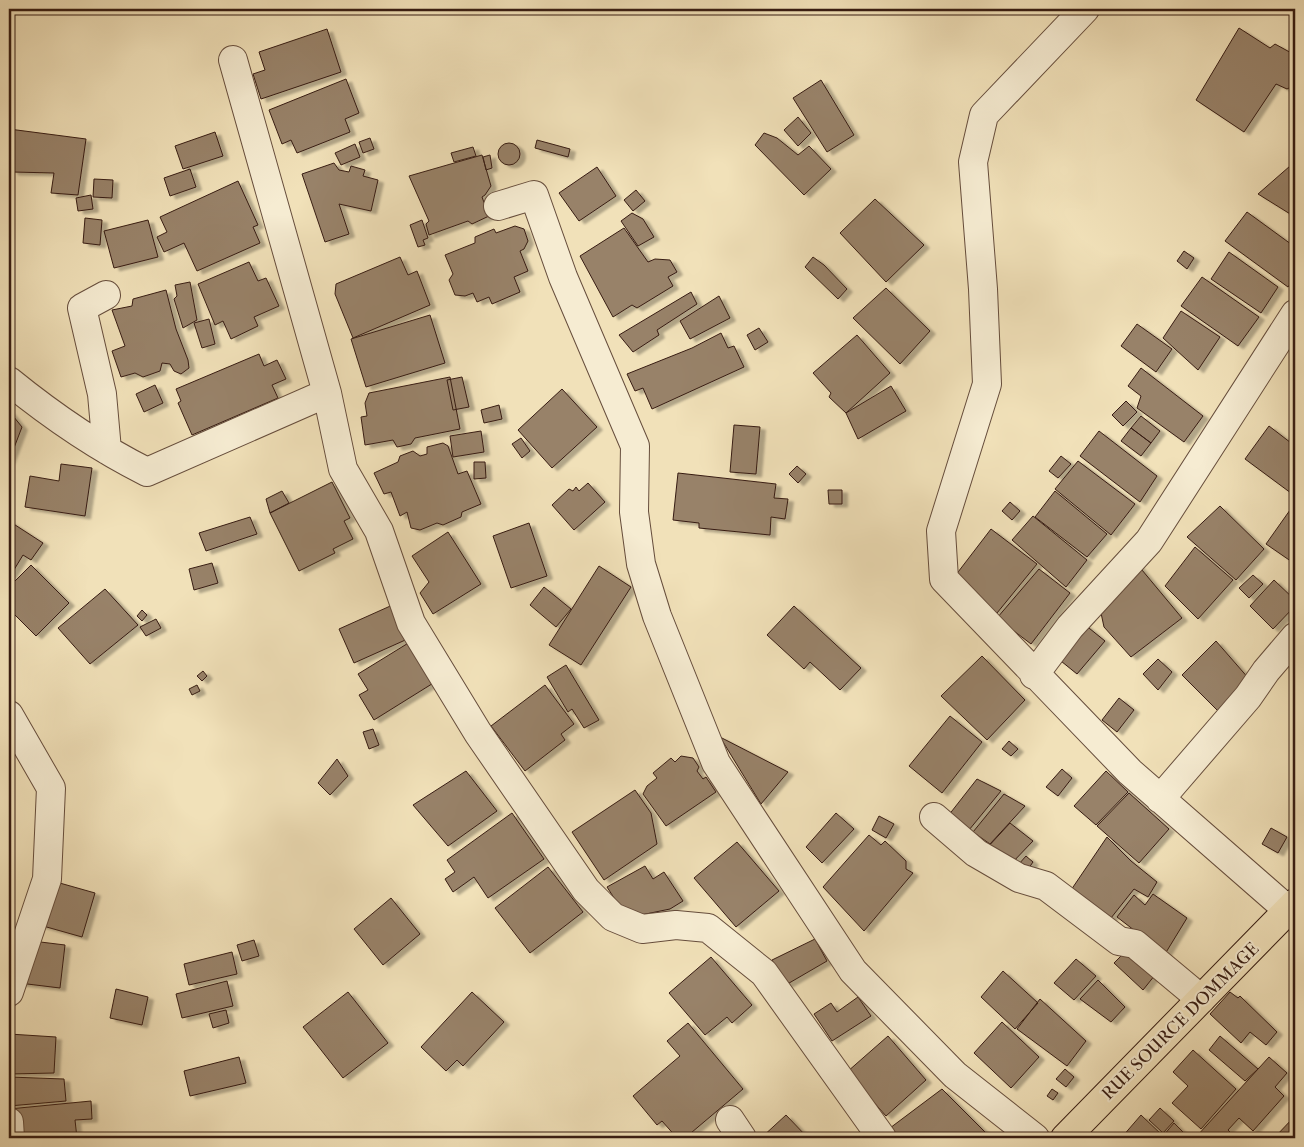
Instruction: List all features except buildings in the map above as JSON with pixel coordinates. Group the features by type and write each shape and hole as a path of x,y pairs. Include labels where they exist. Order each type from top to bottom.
{"main road":[{"name":"RUE SOURCE DOMMAGE","path":"1064,1138 1291,907"}],"street":[{"path":"1084,9 984,115 973,162 984,288 987,384 941,531 944,579 1034,675 1130,772 1160,800 1291,907"},
{"path":"233,60 327,393 343,469 379,531 411,623 478,733 586,890 613,917 642,928 676,926 708,928 764,973 882,1138"},
{"path":"498,206 534,195 563,277 635,446 634,512 641,564 657,616 716,763 853,971 955,1075 1034,1138"},
{"path":"106,295 82,308 102,394 107,450"},
{"path":"1034,675 1070,627 1148,541 1295,314"},
{"path":"9,381 48,413 107,450 147,472 327,393"},
{"path":"1160,800 1248,697 1266,670 1295,637"},
{"path":"9,715 51,788 47,879 9,992"},
{"path":"934,817 976,853 1019,878 1046,886 1119,940 1135,944 1201,999"},
{"path":"9,1122 10,1138"}]}
